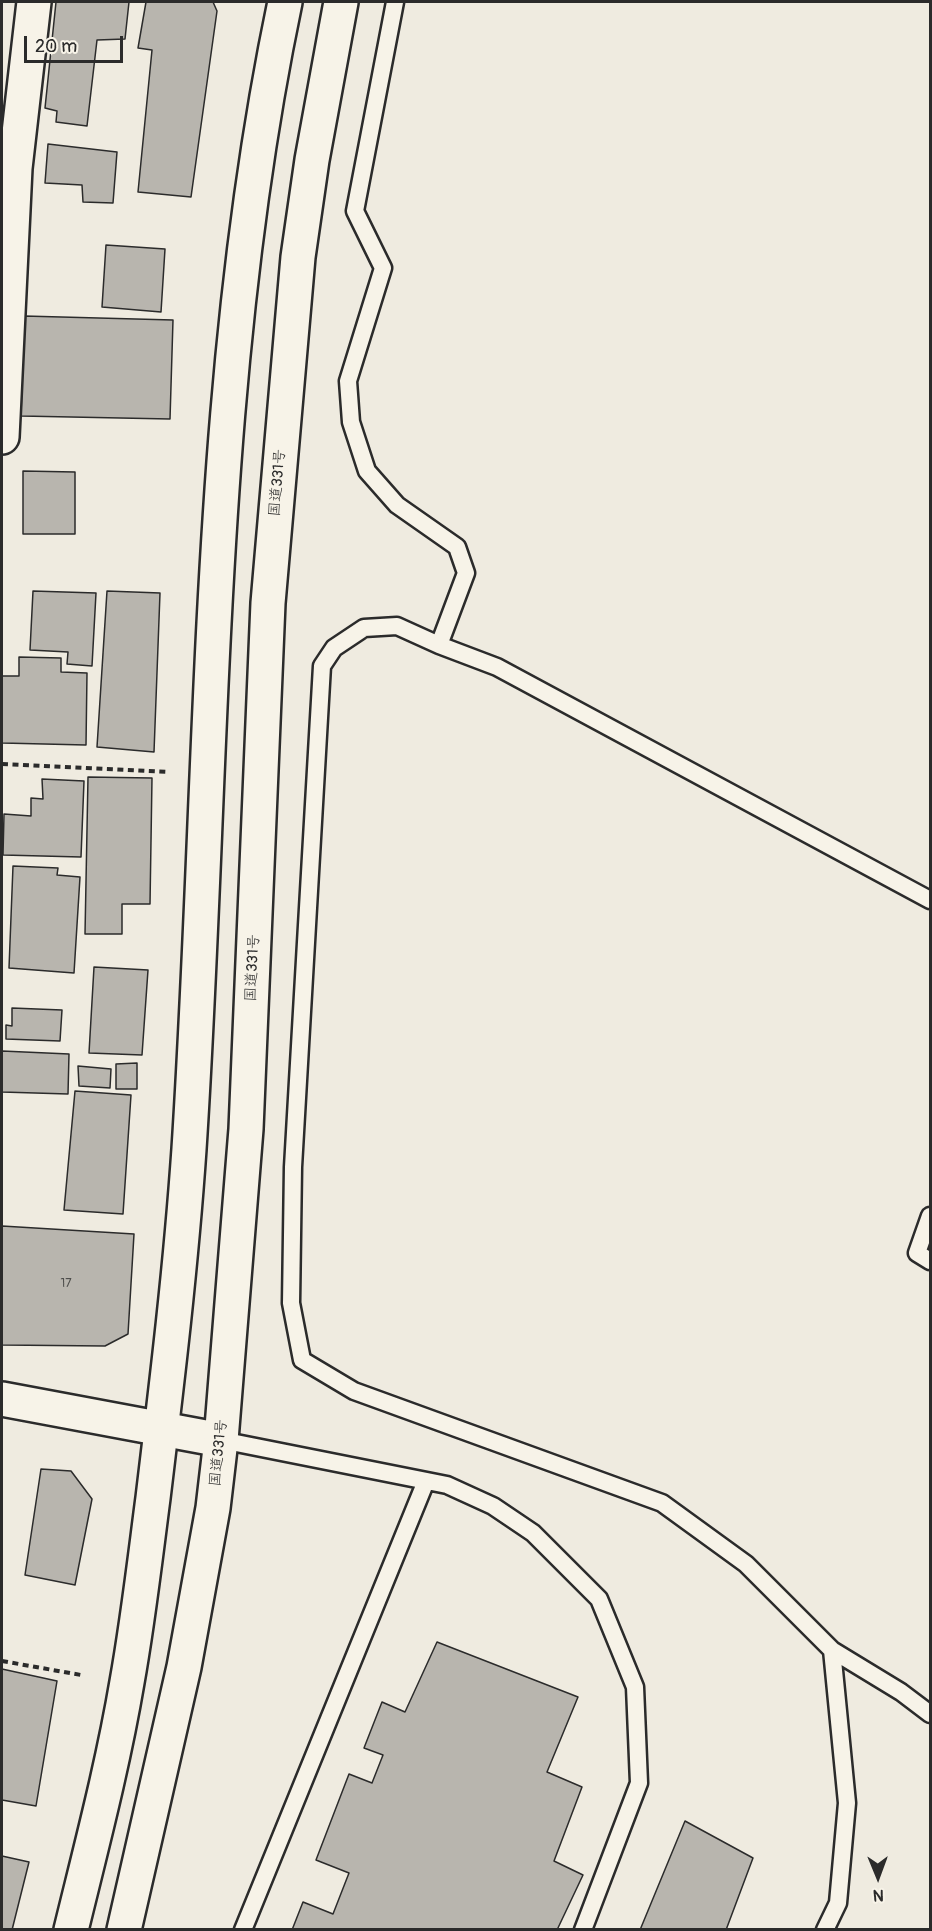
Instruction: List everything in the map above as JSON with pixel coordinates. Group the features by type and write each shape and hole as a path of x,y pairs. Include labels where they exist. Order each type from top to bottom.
{"main road":[{"path":"2,437 15,168 34,2"},
{"path":"71,1929 127,1683 162,1430 189,1151 202,911 216,569 232,374 260,139 285,2"},
{"name":"国道331号","path":"124,1929 184,1667 213,1508 221,1440 246,1129 269,591 298,257 312,160 341,2"},
{"path":"2,1399 221,1440"}],"lane":[{"path":"395,2 355,211 383,268 348,381 351,422 367,471 397,505 457,547 466,573 439,645"},
{"path":"930,900 498,667 439,645 397,626 364,628 334,648 322,666 293,1167 291,1303 302,1360 354,1391 662,1503 746,1564 832,1650 901,1692 930,1714"},
{"path":"930,1216 917,1253 930,1262"},
{"path":"221,1440 447,1485 493,1506 533,1533 599,1599 635,1687 639,1783 583,1929"},
{"path":"243,1929 426,1481"},
{"path":"825,1929 838,1903 847,1803 832,1650"}],"path":[{"path":"2,764 168,772"},
{"path":"2,1661 81,1675"}],"building":[{"path":"56,2 129,2 125,39 97,40 87,126 56,122 57,111 45,108"},
{"path":"146,2 213,2 217,11 191,197 138,192 152,50 138,48"},
{"path":"48,144 117,152 113,203 83,202 82,185 45,183"},
{"path":"106,245 165,249 161,312 102,307"},
{"path":"24,316 173,320 170,419 21,416"},
{"path":"23,471 75,472 75,534 23,534"},
{"path":"33,591 96,593 92,666 67,664 68,652 30,650"},
{"path":"107,591 160,593 154,752 97,747"},
{"path":"19,657 61,658 61,672 87,673 86,745 2,743 2,676 19,676"},
{"path":"88,777 152,778 150,904 122,904 122,934 85,934"},
{"path":"42,779 84,781 81,857 3,855 4,814 31,816 31,798 43,799"},
{"path":"13,866 58,868 57,875 80,877 74,973 9,968"},
{"path":"94,967 148,970 142,1055 89,1053"},
{"path":"12,1008 62,1010 60,1041 6,1039 6,1025 12,1026"},
{"path":"2,1051 69,1054 68,1094 2,1092"},
{"path":"137,1063 137,1089 116,1089 116,1064"},
{"path":"78,1066 111,1069 110,1088 79,1086"},
{"path":"75,1091 131,1095 123,1214 64,1210"},
{"path":"2,1226 134,1234 128,1334 105,1346 2,1345"},
{"path":"41,1469 71,1471 92,1499 75,1585 25,1575"},
{"path":"437,1642 578,1697 547,1772 582,1787 554,1861 583,1875 557,1930 292,1930 303,1902 333,1914 349,1873 316,1860 349,1774 372,1783 383,1755 364,1748 382,1702 405,1712"},
{"path":"2,1669 57,1681 36,1806 2,1800"},
{"path":"685,1821 753,1858 726,1930 640,1930"},
{"path":"2,1856 29,1862 12,1930 2,1930"}]}
